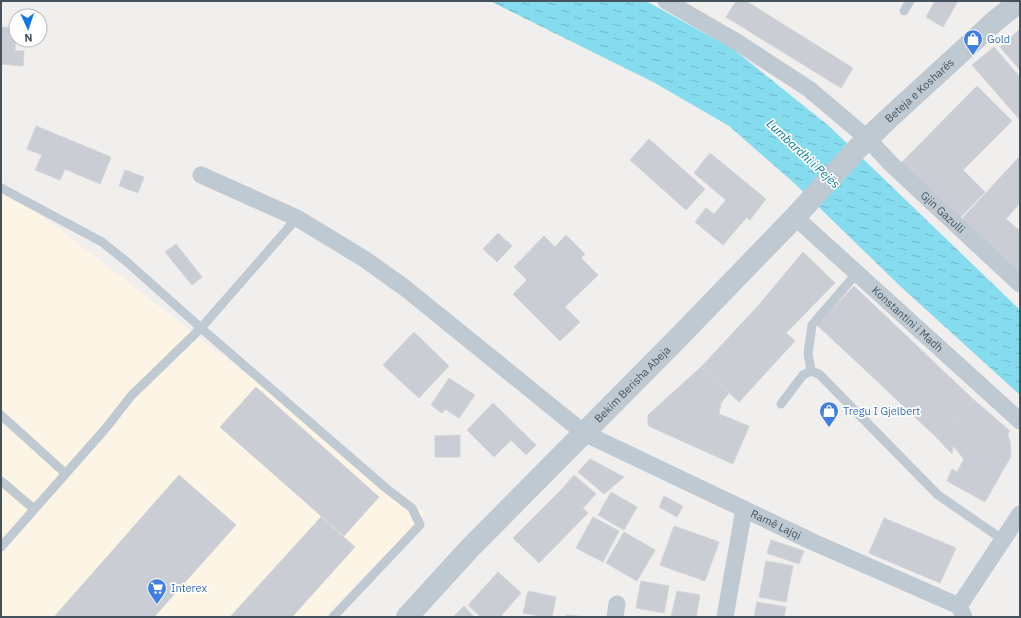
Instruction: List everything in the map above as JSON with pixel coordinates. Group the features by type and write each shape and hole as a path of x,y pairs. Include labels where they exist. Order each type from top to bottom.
{"street":[{"name":"Gjin Gazulli","path":"666,1 737,42 809,89 862,144 891,164 1020,284"},
{"name":"Beteja e Kosharës","path":"862,144 995,21 1020,1"},
{"name":"Bekim Berisha Abeja","path":"407,617 470,548 795,217 862,144"},
{"name":"Ramē Lajqi","path":"201,174 297,218 366,260 405,288 584,433 961,612"},
{"name":"Konstantini i Madh","path":"795,217 1020,421"},
{"path":"725,617 744,509"},
{"path":"961,612 1002,539 1020,514"}],"lane":[{"path":"904,11 910,1"},
{"path":"1,188 102,242 127,262 200,328 386,489 412,508 420,525 333,617"},
{"path":"2,544 106,428 131,396 200,328 297,218"},
{"path":"812,371 808,353 812,325 857,273"},
{"path":"781,404 803,375 812,371 819,374 938,495 1002,539"},
{"path":"1,415 65,473"},
{"path":"1,481 34,509"}],"shaded area":[{"path":"1,184 426,513 324,617 1,617"}],"water":[{"name":"Lumbardhi i Pejës","path":"490,1 646,1 733,49 829,126 1020,310 1020,395 899,285 793,182 729,126 655,83"}],"building":[{"path":"736,1 746,1 853,68 841,88 726,17"},
{"path":"935,1 958,1 943,27 926,17"},
{"path":"2,27 8,27 8,48 15,48 15,51 24,51 23,66 1,64"},
{"path":"1020,29 1020,70 1000,47"},
{"path":"994,47 1020,77 1020,120 972,65"},
{"path":"977,86 1012,121 963,170 985,192 959,219 901,163"},
{"path":"36,126 111,157 100,184 65,169 60,180 35,170 42,155 27,149"},
{"path":"649,139 705,189 686,210 630,160"},
{"path":"710,153 766,199 750,220 747,217 723,245 695,222 706,208 714,214 726,200 694,173"},
{"path":"1020,156 1020,203 1006,219 1020,231 1020,276 958,223"},
{"path":"125,170 144,177 138,193 119,186"},
{"path":"498,233 512,246 497,262 483,249"},
{"path":"566,235 585,254 581,258 598,275 565,307 580,322 560,341 513,294 527,280 514,267 544,236 555,247"},
{"path":"176,244 202,277 192,285 165,252"},
{"path":"803,252 835,283 786,333 757,307"},
{"path":"854,286 915,344 878,382 817,325"},
{"path":"757,307 795,341 739,402 701,367"},
{"path":"414,332 449,366 419,398 383,365"},
{"path":"915,344 974,400 937,438 878,382"},
{"path":"701,367 729,393 721,403 719,414 749,426 733,464 653,428 649,426 648,423 648,415"},
{"path":"449,378 475,395 459,418 445,409 442,413 431,405"},
{"path":"256,387 379,497 344,536 220,427"},
{"path":"974,400 1010,431 1008,436 1010,441 1011,456 985,502 947,481 952,469 957,472 964,459 953,446 952,454 937,438"},
{"path":"493,403 536,445 526,455 511,440 494,457 467,430"},
{"path":"460,435 460,457 435,457 435,436"},
{"path":"590,459 624,477 604,494 578,472"},
{"path":"179,475 236,525 154,617 54,617"},
{"path":"574,475 596,494 583,508 562,489"},
{"path":"562,489 588,513 539,563 513,538"},
{"path":"611,492 637,507 624,530 598,515"},
{"path":"664,496 683,506 677,517 659,507"},
{"path":"321,517 355,547 292,617 230,617"},
{"path":"593,517 619,531 603,562 576,548"},
{"path":"884,518 956,548 940,583 869,553"},
{"path":"674,526 719,542 705,581 660,565"},
{"path":"624,532 655,550 637,581 606,563"},
{"path":"771,540 804,551 799,564 767,553"},
{"path":"766,561 793,566 786,602 759,597"},
{"path":"498,572 521,593 500,617 481,617 468,605"},
{"path":"641,581 669,586 664,613 636,608"},
{"path":"528,591 556,597 552,617 523,613"},
{"path":"677,591 700,595 696,617 671,617"},
{"path":"757,602 786,607 784,617 754,617"},
{"path":"464,606 474,617 453,617"},
{"path":"566,615 587,617 566,617"}],"place":[{"name":"Gold","path":"973,56"},
{"name":"Tregu I Gjelbert","path":"829,428"},
{"name":"Interex","path":"157,605"}]}
